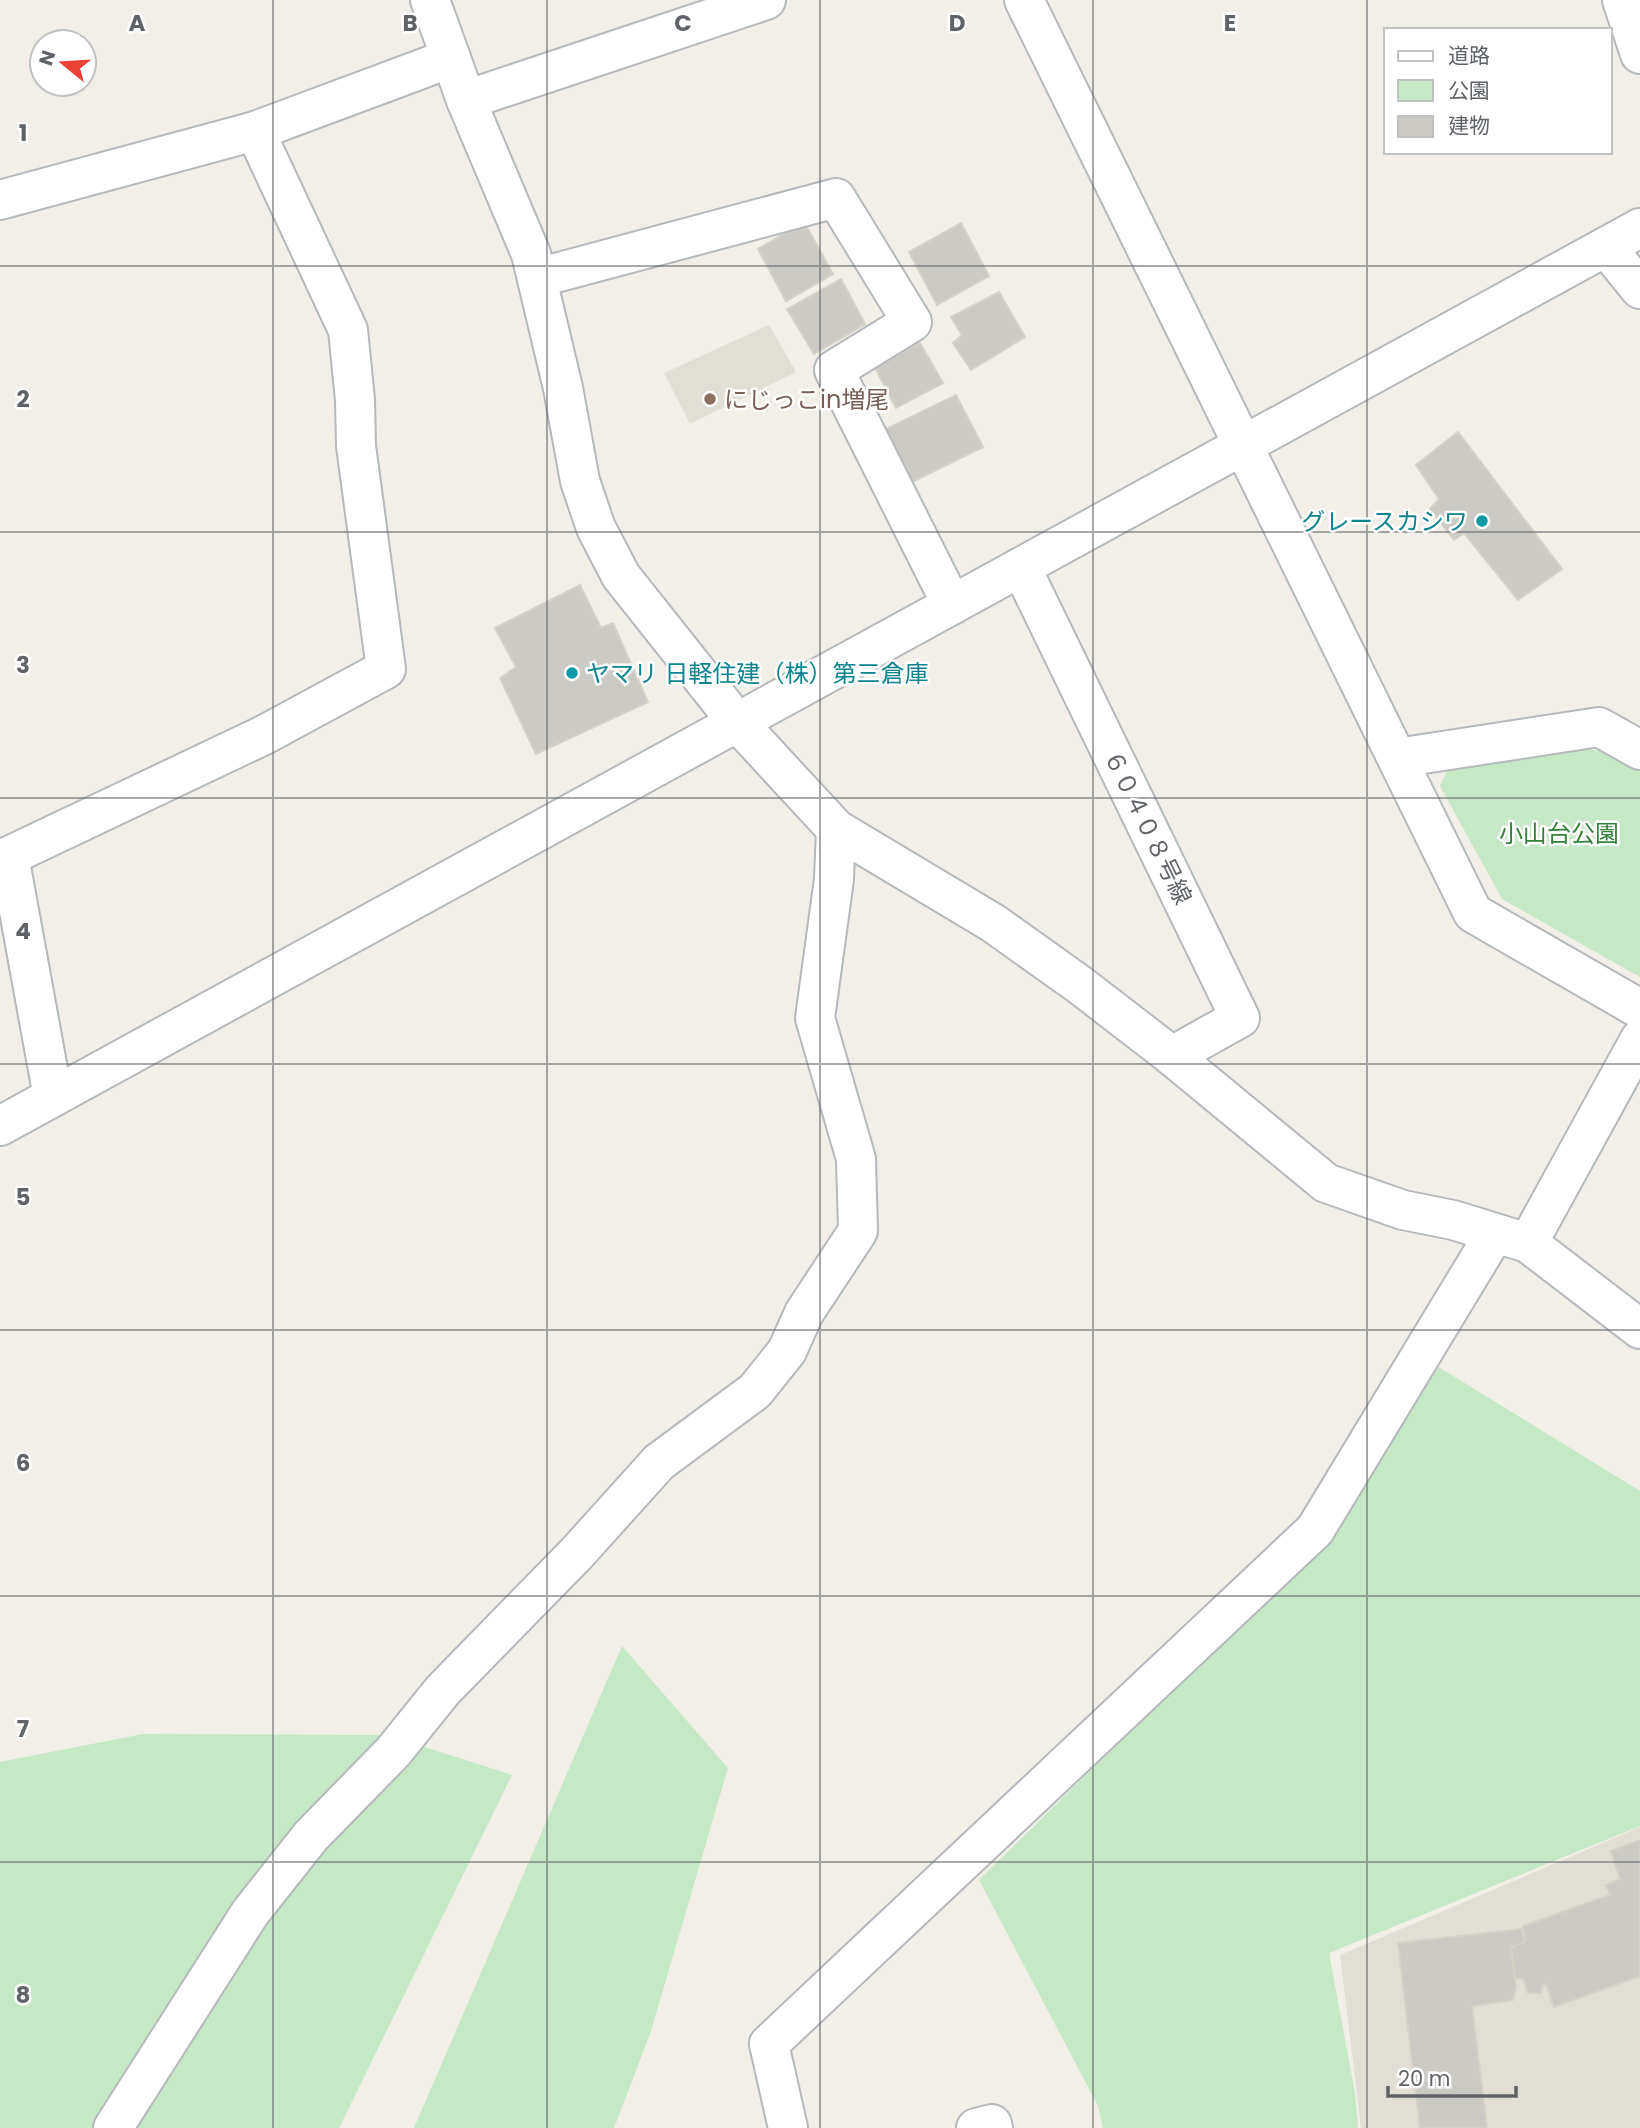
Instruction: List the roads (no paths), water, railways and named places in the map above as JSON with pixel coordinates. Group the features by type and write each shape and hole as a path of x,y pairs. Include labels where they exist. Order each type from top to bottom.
{"street":[{"path":"430,0 466,100 531,254 564,388 580,481 596,528 621,576 737,722 836,829 993,923 1080,985 1172,1056 1326,1183 1403,1210 1453,1220 1512,1238 1640,1329"},
{"path":"1024,0 1473,913 1640,1009"},
{"path":"1622,0 1640,54"},
{"path":"466,100 741,4"},
{"path":"0,200 255,131 451,58"},
{"path":"53,1097 9,856 264,735 386,669 356,446 355,400 348,330 255,131"},
{"path":"537,278 836,198 912,322 834,370 952,604"},
{"path":"0,1126 1640,228"},
{"path":"1606,247 1640,289"},
{"name":"６０４０８号線","path":"1021,567 1240,1018 1172,1056"},
{"path":"1397,758 1599,727 1640,750"},
{"path":"113,2128 250,1913 311,1836 393,1752 443,1690 577,1553 659,1462 755,1391 787,1351 804,1314 858,1231 856,1160 815,1018 834,879 836,829"},
{"path":"788,2128 769,2043 1315,1530 1512,1238 1640,1039"},
{"path":"976,2128 992,2124 993,2128"}],"place":[{"name":"にじっこin増尾","path":"710,399"},
{"name":"グレースカシワ","path":"1482,521"},
{"name":"ヤマリ 日軽住建（株）第三倉庫","path":"572,673"}],"park label":[{"name":"小山台公園","path":"1559,833"}]}
